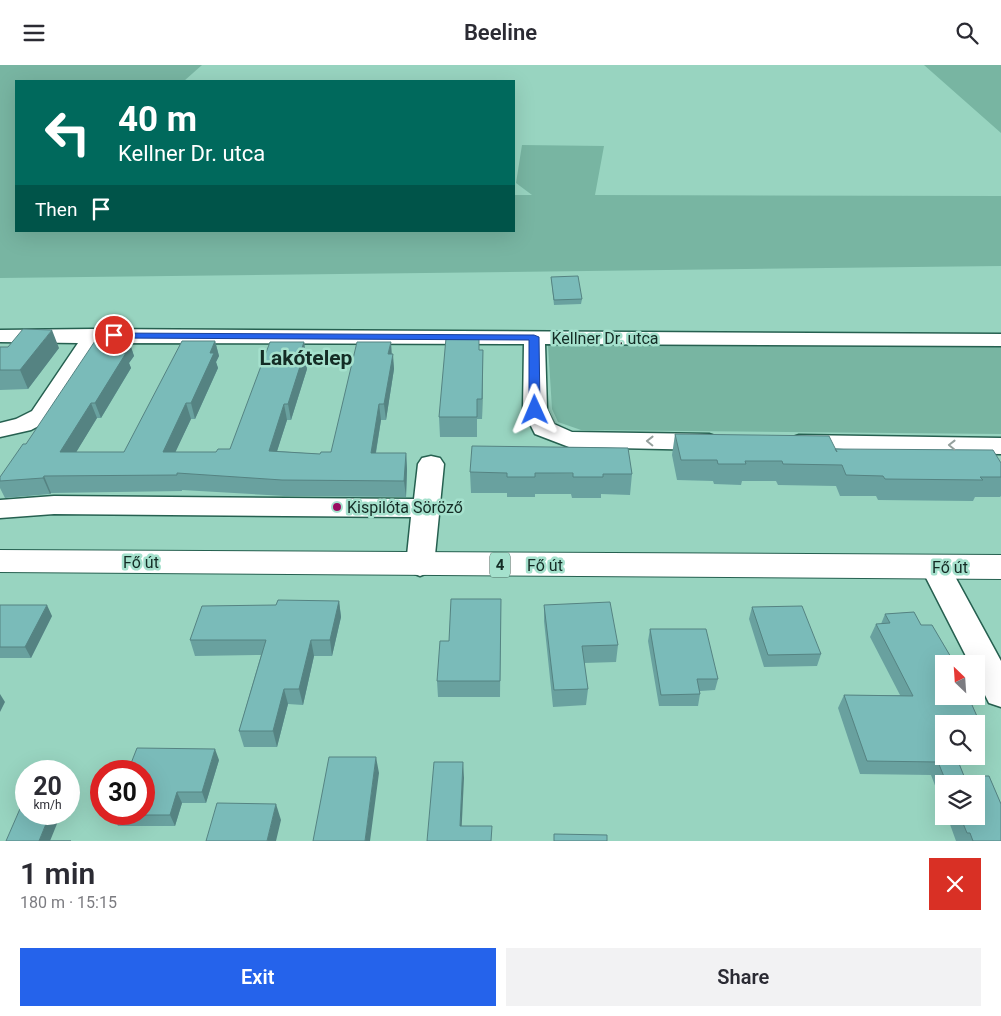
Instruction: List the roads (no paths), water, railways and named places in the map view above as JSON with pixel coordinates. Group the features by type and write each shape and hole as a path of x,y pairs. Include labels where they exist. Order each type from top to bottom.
{"main road":[{"name":"Fő út","path":"0,561 1001,567"}],"street":[{"path":"0,430 23,425 40,416 94,335"},
{"name":"Kellner Dr. utca","path":"0,336 1001,340"},
{"path":"534,337 535,410 544,429 569,439 732,442"},
{"path":"782,443 1001,446"},
{"path":"420,565 431,464"},
{"path":"0,509 54,505 426,508"},
{"path":"936,568 1001,693"}],"place":[{"name":"Kispilóta Söröző","path":"337,507"}],"district":[{"name":"Lakótelep","path":"306,358"}]}
